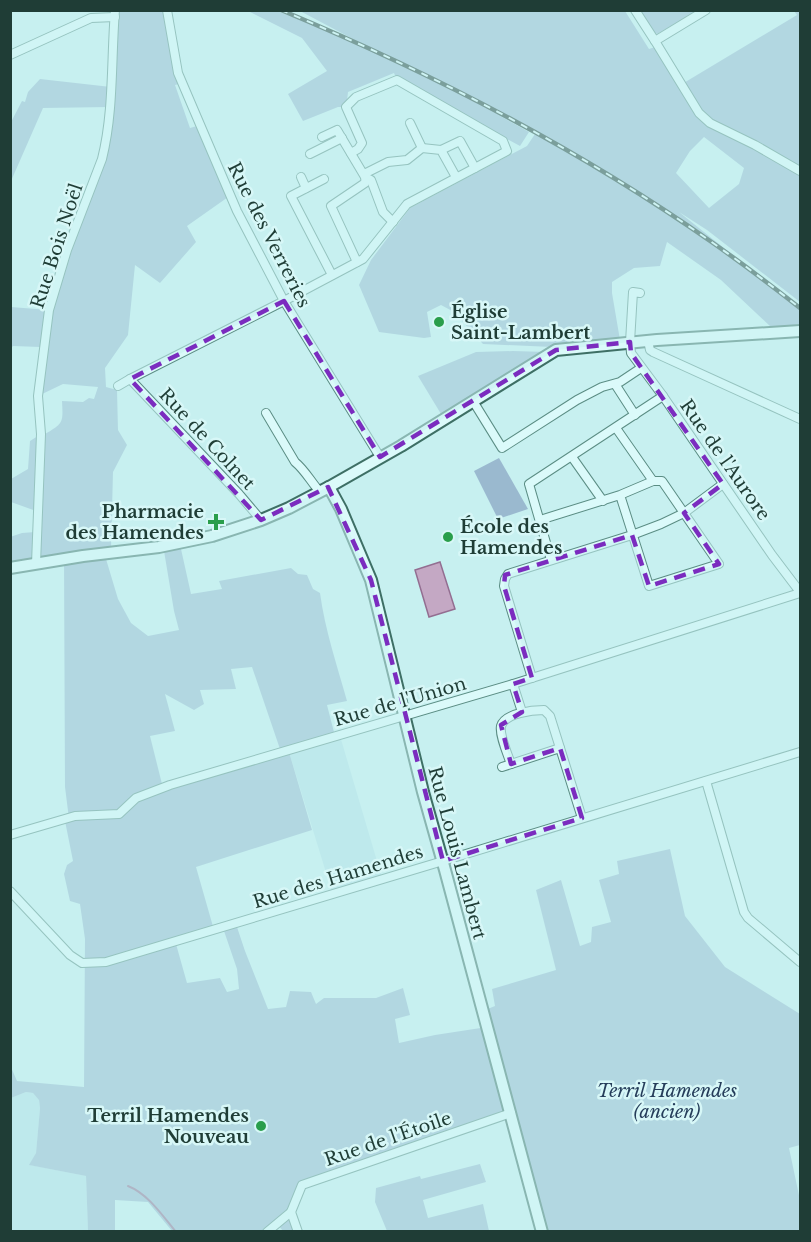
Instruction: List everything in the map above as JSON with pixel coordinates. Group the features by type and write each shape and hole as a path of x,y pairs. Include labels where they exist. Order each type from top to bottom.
{"main road":[{"path":"10,568 159,547 212,536 261,520 325,490 556,350 630,342 801,331"},
{"name":"Rue Louis Lambert","path":"325,490 341,509 371,580 404,717 542,1232"}],"street":[{"name":"Rue des Verreries","path":"167,10 178,73 237,211 284,302 380,457"},
{"path":"635,10 699,113 710,123 801,171"},
{"path":"655,40 706,10"},
{"path":"10,55 91,18 115,14"},
{"name":"Rue Bois Noël","path":"36,564 41,434 38,396 49,310 67,250 102,159 110,110 115,14"},
{"name":"Rue de Colnet","path":"118,386 284,302 363,259 407,204 507,151 503,141 397,80 356,97 346,107 362,143 351,153"},
{"path":"410,123 422,148"},
{"path":"322,137 337,130 365,177 371,180 383,212 393,222"},
{"path":"310,154 342,138"},
{"path":"357,262 331,206 365,183 366,173 388,162 407,160 422,148 441,150 460,141 475,168"},
{"path":"441,150 456,177"},
{"path":"301,177 306,188"},
{"path":"324,179 291,196 332,275"},
{"path":"630,342 633,292 640,293"},
{"path":"648,341 650,350 653,352 801,419"},
{"name":"Rue de l'Aurore","path":"630,342 631,353 641,368 801,593"},
{"path":"473,401 502,448 577,400 602,387 620,382 641,368"},
{"name":"Rue de Colnet","path":"130,380 261,520"},
{"path":"615,384 635,415"},
{"path":"551,560 529,484 663,396"},
{"path":"266,413 295,462 313,485 325,490"},
{"path":"616,428 653,481"},
{"path":"572,457 603,501"},
{"path":"540,520 603,501 653,481 662,481 719,564 649,586 620,495"},
{"path":"532,678 504,586 508,574 661,524 684,513 723,484"},
{"name":"Rue de l'Union","path":"10,835 75,816 116,815 136,798 162,788 513,684 801,593"},
{"path":"513,684 522,712"},
{"path":"511,764 501,733 501,725 506,719 522,712 544,710 550,716 582,818"},
{"path":"502,766 560,748"},
{"name":"Rue des Hamendes","path":"10,891 70,955 82,963 106,962 801,752"},
{"path":"706,781 744,912 748,918 801,962"},
{"name":"Rue de l'Étoile","path":"267,1232 291,1212 302,1185 511,1113"},
{"path":"291,1212 298,1232"}],"highlighted area":[{"path":"284,301 380,457 556,350 630,342 631,353 723,484 684,513 719,564 649,586 632,535 505,575 504,586 532,678 513,684 522,712 501,725 511,764 560,748 582,818 443,861 371,580 328,487 261,520 130,379"}],"shaded area":[{"path":"440,562 455,609 429,617 415,570"},
{"path":"340,736 382,878 332,892 289,752"},
{"path":"26,1092 33,1093 39,1099 40,1108 36,1153 30,1165 86,1176 88,1231 11,1232 11,1098"}],"green space":[{"path":"116,11 167,11 176,79 179,84 175,85 190,128 197,126 231,195 187,226 196,242 160,283 135,265 128,335 105,368 106,387 117,390 118,430 127,445 113,472 111,550 37,557 45,434 61,421 62,401 83,402 89,398 94,399 98,387 63,384 38,396 47,317 40,347 13,346 10,349 11,307 49,310 102,159 110,107 43,108 11,181 11,122 22,101 25,102 28,92 40,79 111,87"},
{"path":"248,11 277,11 330,31 385,56 300,11 625,11 649,49 655,47 682,84 797,15 794,11 800,11 800,302 707,230 679,212 800,309 800,324 772,328 721,280 667,242 660,266 634,268 612,282 620,340 552,347 483,344 454,312 441,305 427,312 431,337 379,332 359,285 371,260 410,208 527,146 535,134 495,113 529,132 520,146 397,80 394,73 348,92 347,101 343,107 303,121 288,94 327,71 302,38","holes":["704,137 744,168 739,184 709,208 676,173 690,151"]},
{"path":"637,11 697,11 657,34 647,28"},
{"path":"476,352 547,352 441,414 418,376"},
{"path":"41,434 36,511 11,502 11,479 28,469 30,441"},
{"path":"499,458 528,509 498,519 474,471"},
{"path":"35,532 32,557 26,561 11,564 10,537"},
{"name":"Terril Hamendes (ancien)","path":"181,549 191,594 222,589 219,581 291,568 298,574 307,575 313,589 320,593 328,634 347,701 327,705 335,736 281,752 252,667 231,669 236,689 200,690 204,704 194,710 165,694 175,731 150,736 162,784 289,752 312,830 196,867 214,930 176,944 187,983 220,978 227,992 239,989 237,969 224,931 237,927 268,1009 286,1007 290,991 311,992 316,1004 324,998 376,998 403,988 410,1015 395,1019 399,1043 487,1027 485,1010 495,1006 492,989 556,970 536,890 561,880 580,946 591,942 592,927 611,922 599,880 619,874 617,861 670,849 685,916 725,967 800,1014 800,1145 789,1148 800,1200 800,1231 545,1231 511,1106 503,1113 307,1186 292,1207 298,1231 283,1231 277,1224 267,1231 172,1231 148,1202 115,1200 115,1231 88,1231 86,1176 29,1165 36,1153 39,1100 33,1093 26,1092 11,1098 10,1065 17,1081 84,1087 85,939 80,904 70,901 64,874 67,865 73,861 65,821 69,819 65,787 64,560 106,559 118,599 131,623 148,636 179,630 164,551"},
{"path":"480,1164 486,1182 423,1200 428,1218 483,1204 489,1231 387,1231 375,1202 376,1188"}],"waterway":[{"path":"128,1186 142,1194 176,1232"}],"railway":[{"path":"281,10 449,87 557,145 610,176 713,243 800,308"}],"place":[{"name":"Église Saint-Lambert","path":"439,322"},
{"name":"Pharmacie des Hamendes","path":"216,522"},
{"name":"École des Hamendes","path":"448,537"},
{"name":"Terril Hamendes Nouveau","path":"261,1126"}]}
